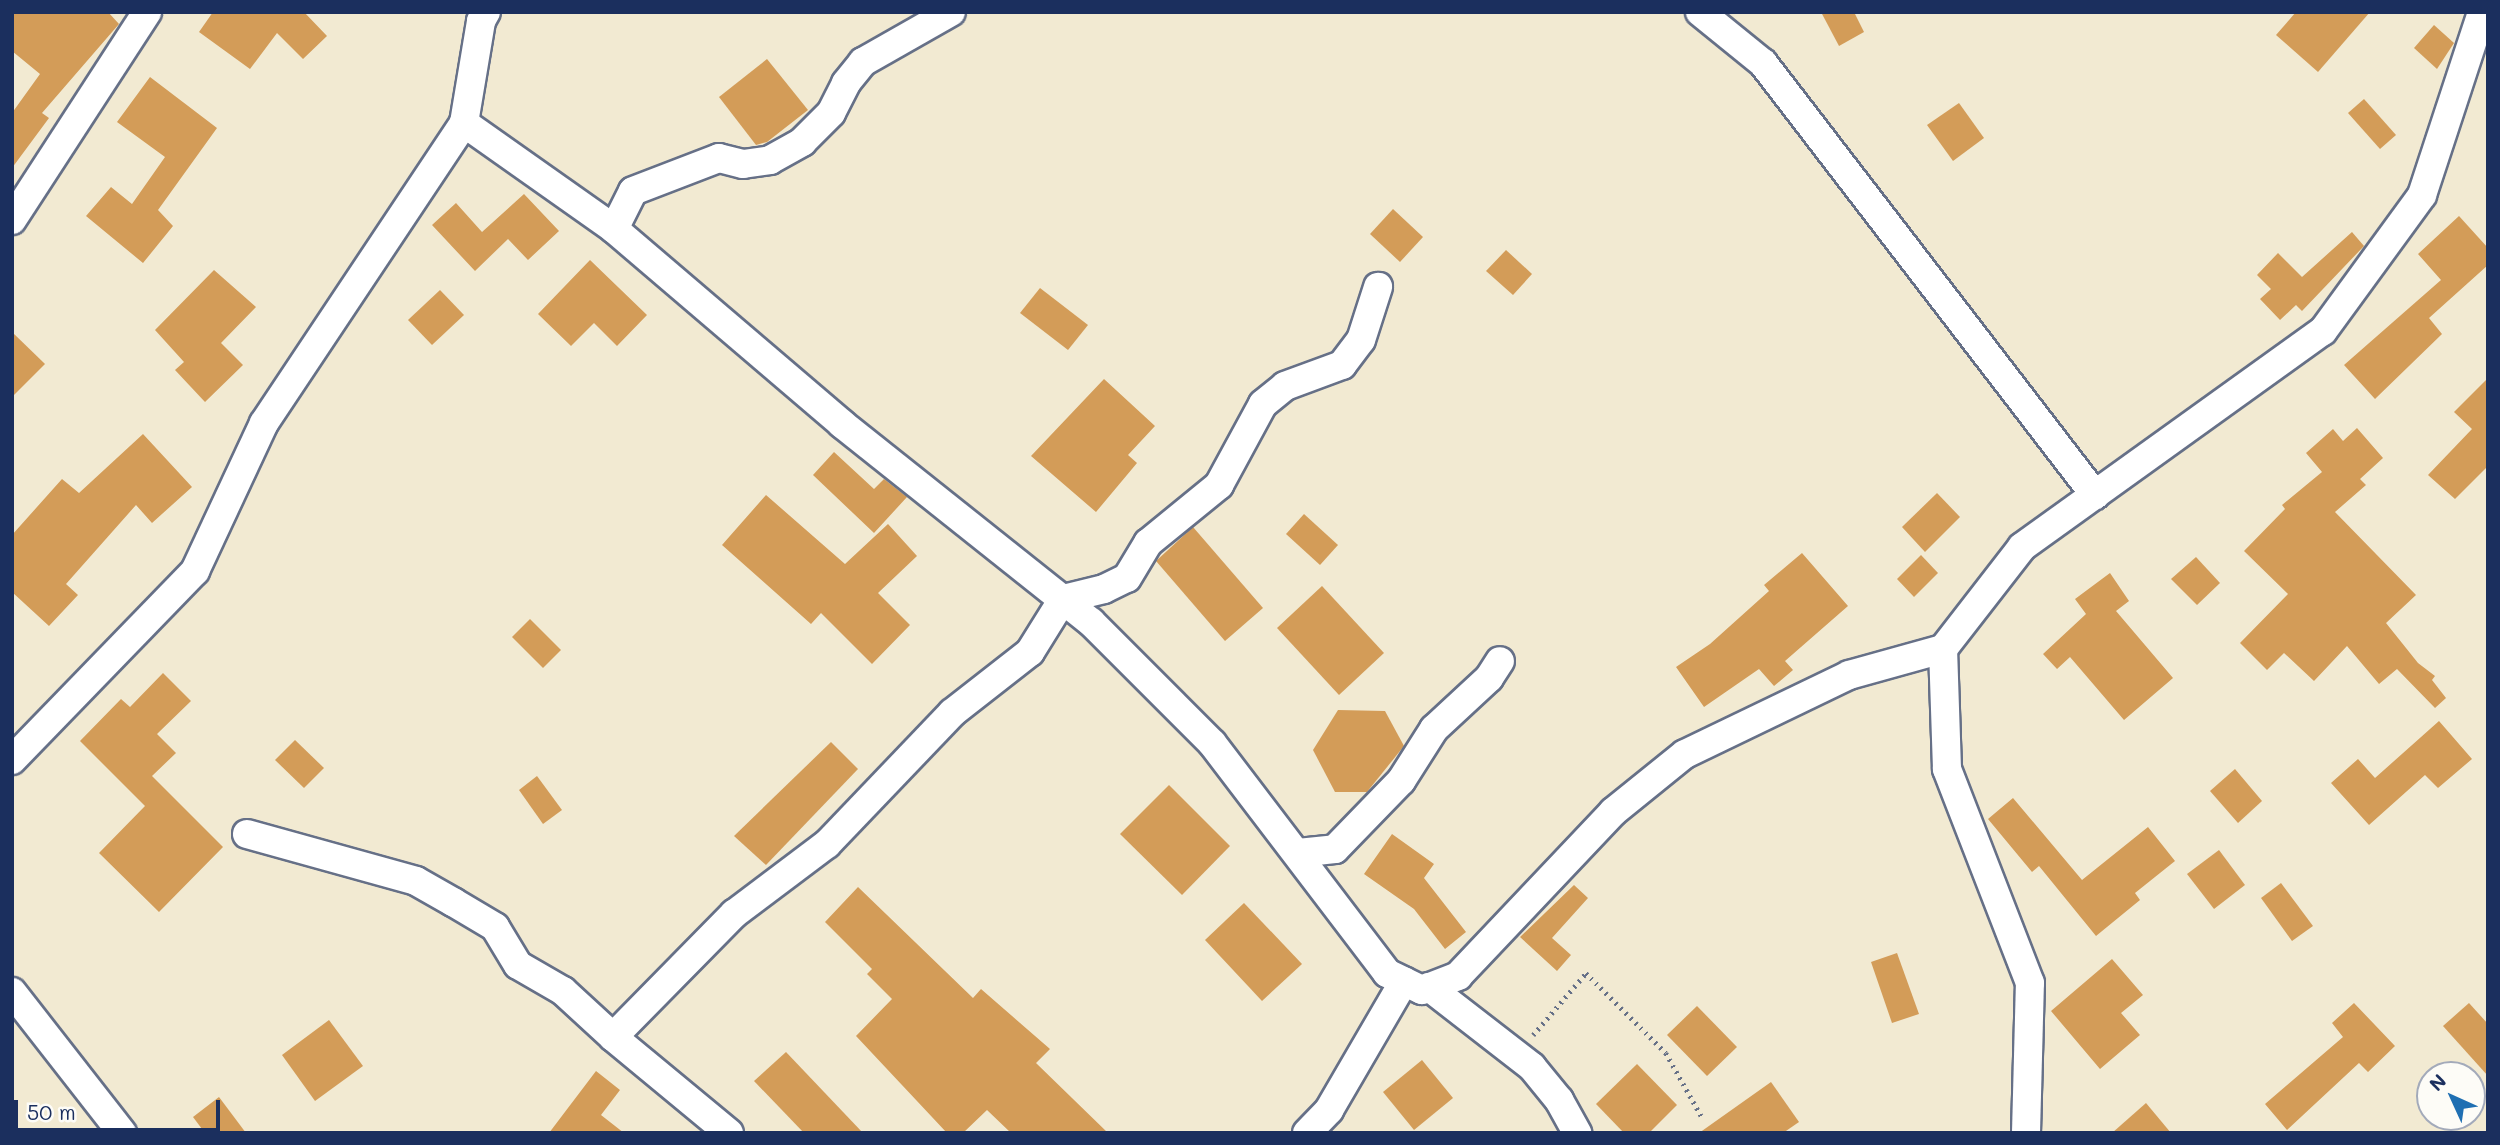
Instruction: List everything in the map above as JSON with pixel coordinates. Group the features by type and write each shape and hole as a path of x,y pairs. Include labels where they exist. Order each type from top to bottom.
{"street":[{"path":"12,220 147,12"},
{"path":"12,760 195,571 264,423 464,123 481,21 486,12"},
{"path":"614,229 633,191 719,158 743,163 770,160 802,142 831,113 846,83 863,62 951,12"},
{"path":"1700,12 1763,63 2095,495"},
{"path":"1307,1133 1329,1110 1417,984 1458,976 1613,812 1685,754 1849,675 1943,649 2022,547 2323,331 2422,195 2482,12"},
{"path":"464,123 614,229 842,424 1063,599 1212,743 1387,973 1417,984 1517,1054 1559,1100 1577,1133"},
{"path":"613,1037 734,914 827,844 952,713 1030,652 1063,599 1104,589 1127,578 1148,544 1219,485 1263,404 1285,386 1342,365 1361,340 1378,287"},
{"path":"1943,649 1947,769 2031,984 2026,1133"},
{"path":"1298,853 1335,849 1401,781 1434,729 1489,678 1500,661"},
{"path":"247,834 416,881 495,927 518,965 563,991 613,1037 729,1133"},
{"path":"12,992 122,1133"}],"path":[{"path":"1517,1054 1587,973 1667,1053 1703,1119"}],"building":[{"path":"12,12 108,12 119,24 42,113 49,118 12,168 12,113 40,74 12,51"},
{"path":"213,12 304,12 327,36 303,59 277,33 250,69 199,32"},
{"path":"1821,12 1854,12 1864,32 1839,46"},
{"path":"2296,12 2370,12 2318,72 2276,35"},
{"path":"2434,25 2454,43 2437,69 2414,48"},
{"path":"767,59 808,110 767,142 756,145 719,97"},
{"path":"150,77 217,128 158,210 173,226 143,263 86,216 111,187 132,204 165,157 117,122"},
{"path":"2364,99 2396,135 2380,149 2348,113"},
{"path":"1959,103 1984,138 1953,161 1927,125"},
{"path":"524,194 559,231 528,260 508,239 475,271 432,225 456,203 482,232"},
{"path":"1393,209 1423,237 1400,262 1370,234"},
{"path":"2459,216 2488,248 2488,265 2429,318 2442,334 2375,399 2344,365 2441,280 2418,254"},
{"path":"2352,232 2364,246 2302,311 2296,305 2280,320 2260,299 2271,289 2257,275 2278,253 2302,277"},
{"path":"1506,250 1532,274 1513,295 1486,271"},
{"path":"590,260 647,315 617,346 594,323 571,346 538,314"},
{"path":"214,270 256,307 221,343 243,365 205,402 175,370 184,362 155,330"},
{"path":"1040,288 1088,325 1068,350 1020,313"},
{"path":"440,290 464,315 432,345 408,320"},
{"path":"12,332 45,364 12,397"},
{"path":"2488,378 2488,466 2455,499 2428,475 2472,429 2454,412"},
{"path":"1104,379 1155,426 1128,455 1137,463 1096,512 1031,456"},
{"path":"2357,428 2383,458 2360,479 2366,485 2335,512 2416,595 2386,623 2418,663 2435,676 2432,680 2446,698 2435,708 2397,669 2379,684 2347,646 2314,681 2284,653 2267,670 2240,643 2288,594 2244,551 2285,509 2282,505 2322,472 2306,453 2333,429 2343,441"},
{"path":"143,434 192,487 152,523 136,505 66,584 78,595 49,626 12,592 12,535 62,479 79,493"},
{"path":"834,452 874,489 884,479 907,497 874,533 813,475"},
{"path":"1937,493 1960,517 1925,552 1902,527"},
{"path":"766,495 845,564 888,524 917,556 878,593 910,625 872,664 821,613 811,624 722,545"},
{"path":"1304,514 1338,545 1320,565 1286,534"},
{"path":"1193,527 1263,608 1225,641 1156,561"},
{"path":"1802,553 1848,606 1785,661 1793,670 1774,686 1759,669 1704,707 1676,667 1710,644 1769,591 1764,585"},
{"path":"1921,555 1938,573 1914,597 1897,579"},
{"path":"2196,557 2220,583 2197,605 2171,579"},
{"path":"2110,573 2129,601 2116,611 2173,678 2124,720 2070,657 2057,669 2043,654 2086,614 2075,599"},
{"path":"1322,586 1384,653 1339,695 1277,628"},
{"path":"530,619 561,650 543,668 512,637"},
{"path":"163,673 191,701 157,734 176,753 152,776 223,847 159,912 99,853 145,806 80,741 121,699 130,707"},
{"path":"1338,710 1385,711 1404,746 1367,792 1335,792 1313,750"},
{"path":"2439,721 2472,759 2438,788 2425,775 2369,825 2331,783 2358,759 2375,778"},
{"path":"295,740 324,768 304,788 275,760"},
{"path":"831,742 858,769 766,865 734,836"},
{"path":"2235,769 2262,801 2238,823 2210,791"},
{"path":"537,776 562,810 543,824 519,790"},
{"path":"1169,785 1230,846 1182,895 1120,834"},
{"path":"2013,798 2082,880 2148,827 2175,861 2135,893 2140,900 2096,936 2039,866 2032,872 1988,819"},
{"path":"1392,834 1434,864 1424,878 1466,932 1445,949 1414,909 1364,874"},
{"path":"2219,850 2245,885 2214,909 2187,874"},
{"path":"2281,883 2313,926 2292,941 2261,898"},
{"path":"1574,885 1588,898 1552,938 1571,955 1557,971 1520,937"},
{"path":"858,887 973,998 981,989 1050,1049 1036,1063 1108,1133 1011,1133 987,1110 963,1133 947,1133 856,1036 892,999 867,974 872,969 825,922"},
{"path":"1244,903 1302,964 1262,1001 1205,940"},
{"path":"1897,953 1919,1014 1892,1023 1871,962"},
{"path":"2112,959 2143,995 2121,1013 2140,1035 2100,1069 2051,1011"},
{"path":"2354,1003 2395,1046 2368,1072 2359,1063 2287,1130 2265,1104 2343,1037 2332,1023"},
{"path":"2469,1003 2488,1024 2488,1076 2486,1061 2474,1061 2443,1026"},
{"path":"1697,1006 1737,1047 1707,1076 1667,1035"},
{"path":"329,1020 363,1066 315,1101 282,1055"},
{"path":"786,1052 863,1133 804,1133 754,1081"},
{"path":"1422,1060 1453,1098 1414,1130 1383,1092"},
{"path":"1637,1064 1677,1105 1649,1133 1624,1133 1596,1104"},
{"path":"596,1071 620,1090 601,1115 624,1133 549,1133"},
{"path":"1771,1082 1799,1122 1783,1133 1699,1133"},
{"path":"219,1097 246,1133 205,1133 193,1117"},
{"path":"2146,1103 2171,1133 2112,1133"}]}
